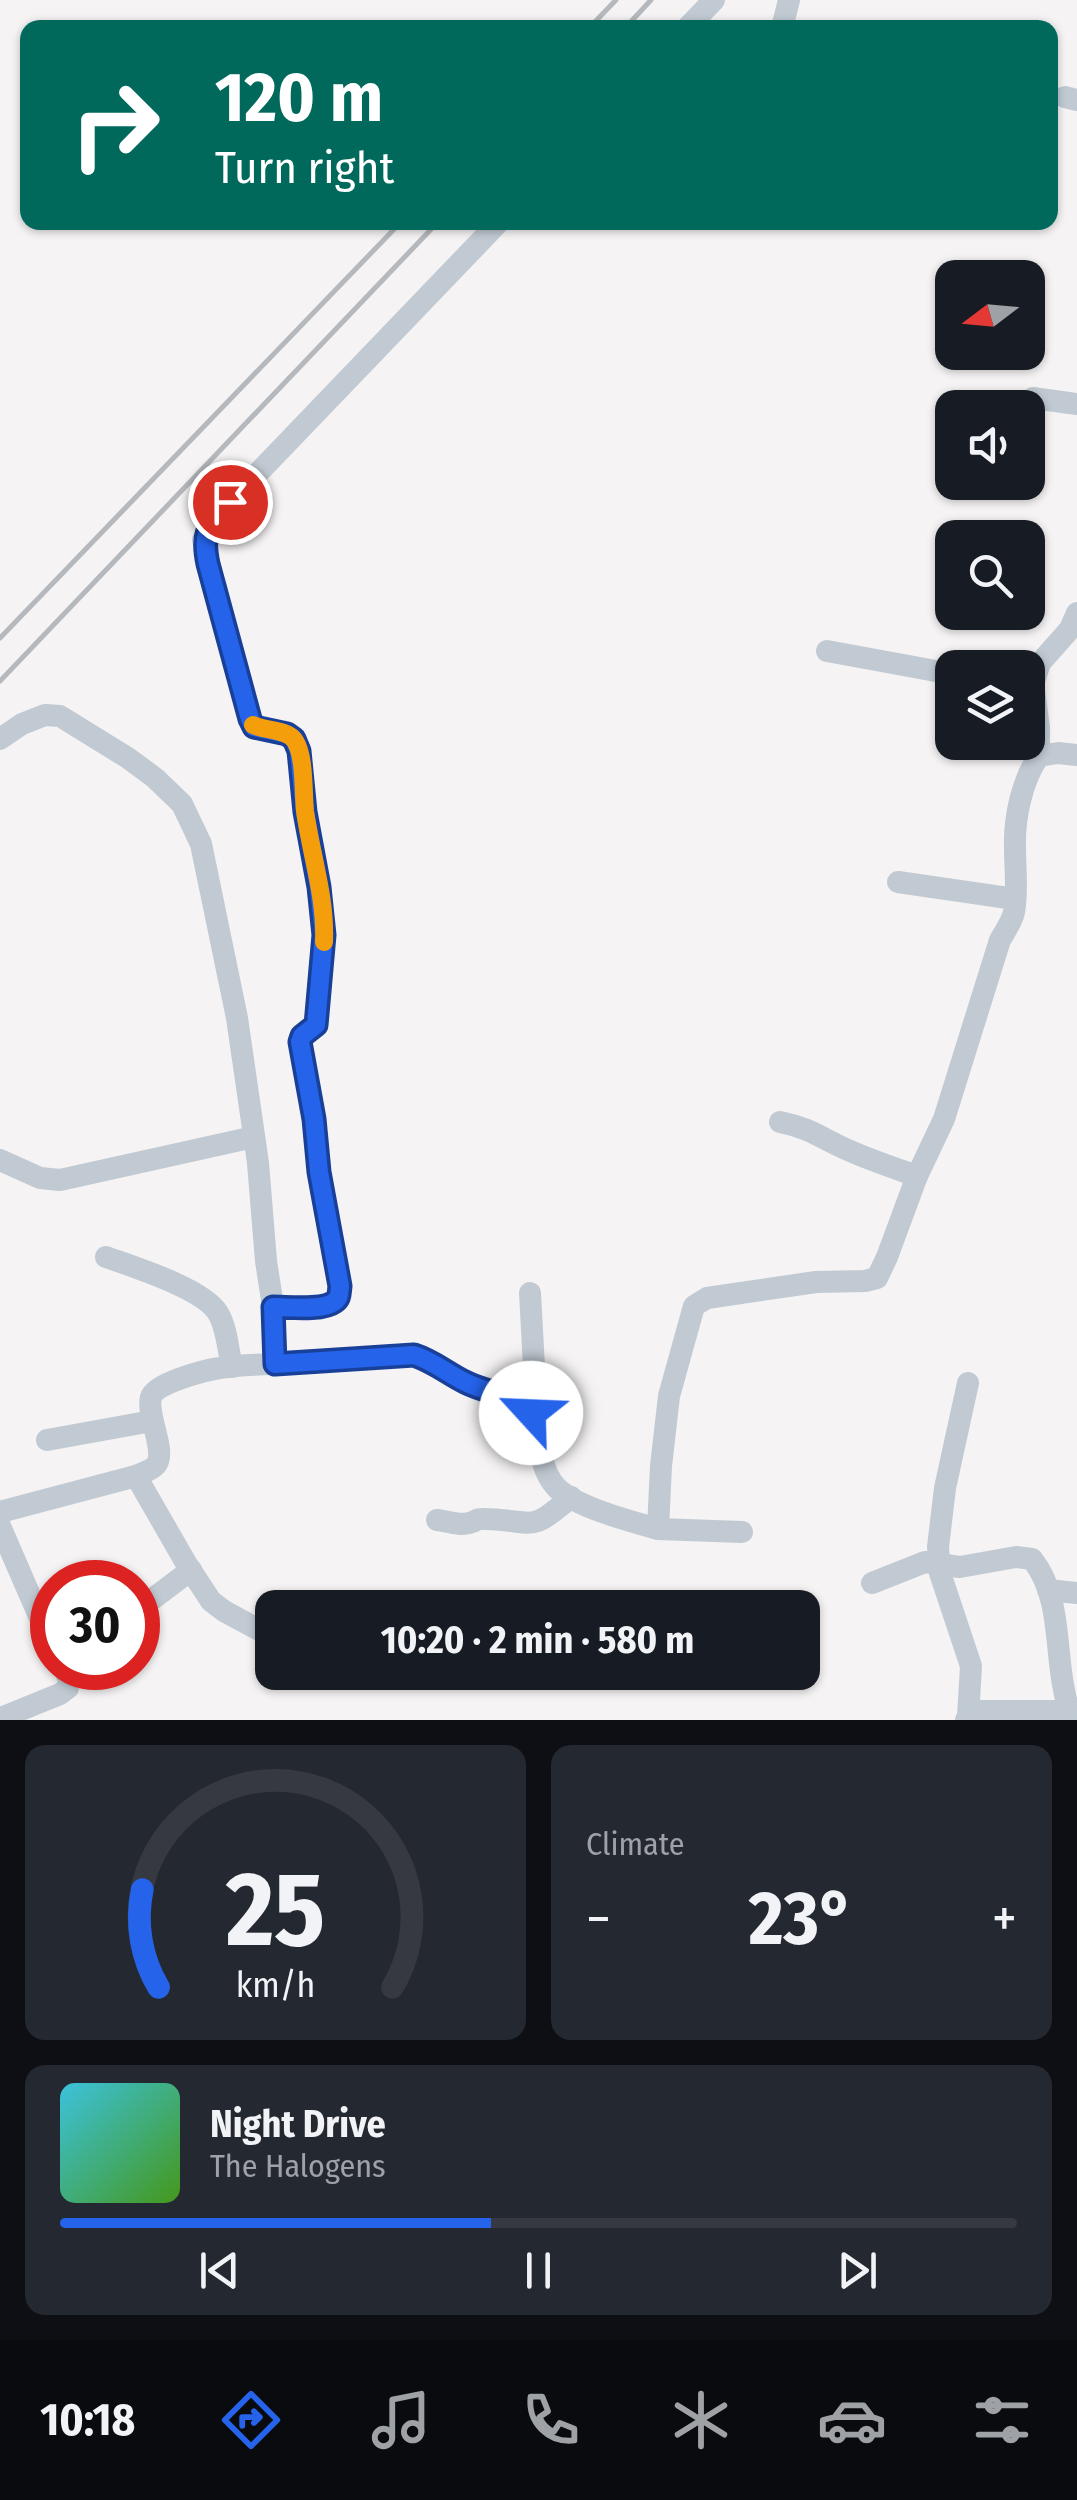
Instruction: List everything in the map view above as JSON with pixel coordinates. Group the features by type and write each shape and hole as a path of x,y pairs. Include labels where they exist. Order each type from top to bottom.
{"street":[{"path":"695,20 714,0"},
{"path":"273,1307 325,1306 338,1298 340,1286 300,1042 316,1025 324,935 299,751 287,734 254,727 250,719 203,540 230,502 491,230"},
{"path":"1045,400 1077,404"},
{"path":"1045,657 1070,629 1077,613"},
{"path":"826,650 935,671"},
{"path":"0,739 45,715 60,716 155,778 182,804 201,844 237,1018 254,1137 273,1307 275,1364"},
{"path":"1045,755 1077,756"},
{"path":"658,1529 670,1396 694,1306 707,1298 816,1282 877,1278 944,1118 1000,940 1014,916 1014,843 1029,770 1036,760"},
{"path":"898,882 1015,899"},
{"path":"780,1122 816,1132 872,1161 917,1176"},
{"path":"0,1160 40,1178 60,1180 254,1137"},
{"path":"106,1257 205,1299 222,1322 232,1367"},
{"path":"530,1294 536,1385 531,1413 546,1472 558,1489 620,1518 658,1529 742,1532"},
{"path":"0,1512 154,1468 160,1452 152,1421 153,1392 182,1378 232,1367 414,1355 431,1360 462,1382 489,1393 509,1395 531,1413"},
{"path":"872,1584 925,1562 938,1564 960,1566 1016,1557 1032,1559 1043,1572 1048,1590 1061,1677 1072,1716 983,1711 967,1718 971,1666 938,1564 945,1488 968,1383"},
{"path":"47,1440 152,1421"},
{"path":"136,1476 211,1601 255,1628"},
{"path":"438,1520 462,1524 482,1518 529,1524 550,1516 571,1496"},
{"path":"0,1526 30,1595"},
{"path":"160,1593 191,1570"},
{"path":"1048,1590 1077,1593"},
{"path":"1,1718 65,1690"}],"railway":[{"path":"597,20 616,0"},
{"path":"632,20 651,0"},
{"path":"0,638 393,230"},
{"path":"0,681 430,230"}],"slow traffic":[{"path":"253,725 287,734 299,751 324,942"}],"route":[{"path":"230,502 203,540 208,564 250,719 254,727 287,734 299,751 324,935 316,1025 300,1042 340,1286 338,1298 325,1306 273,1307 275,1364 414,1355 431,1360 462,1382 489,1393 509,1395 531,1413"}]}
